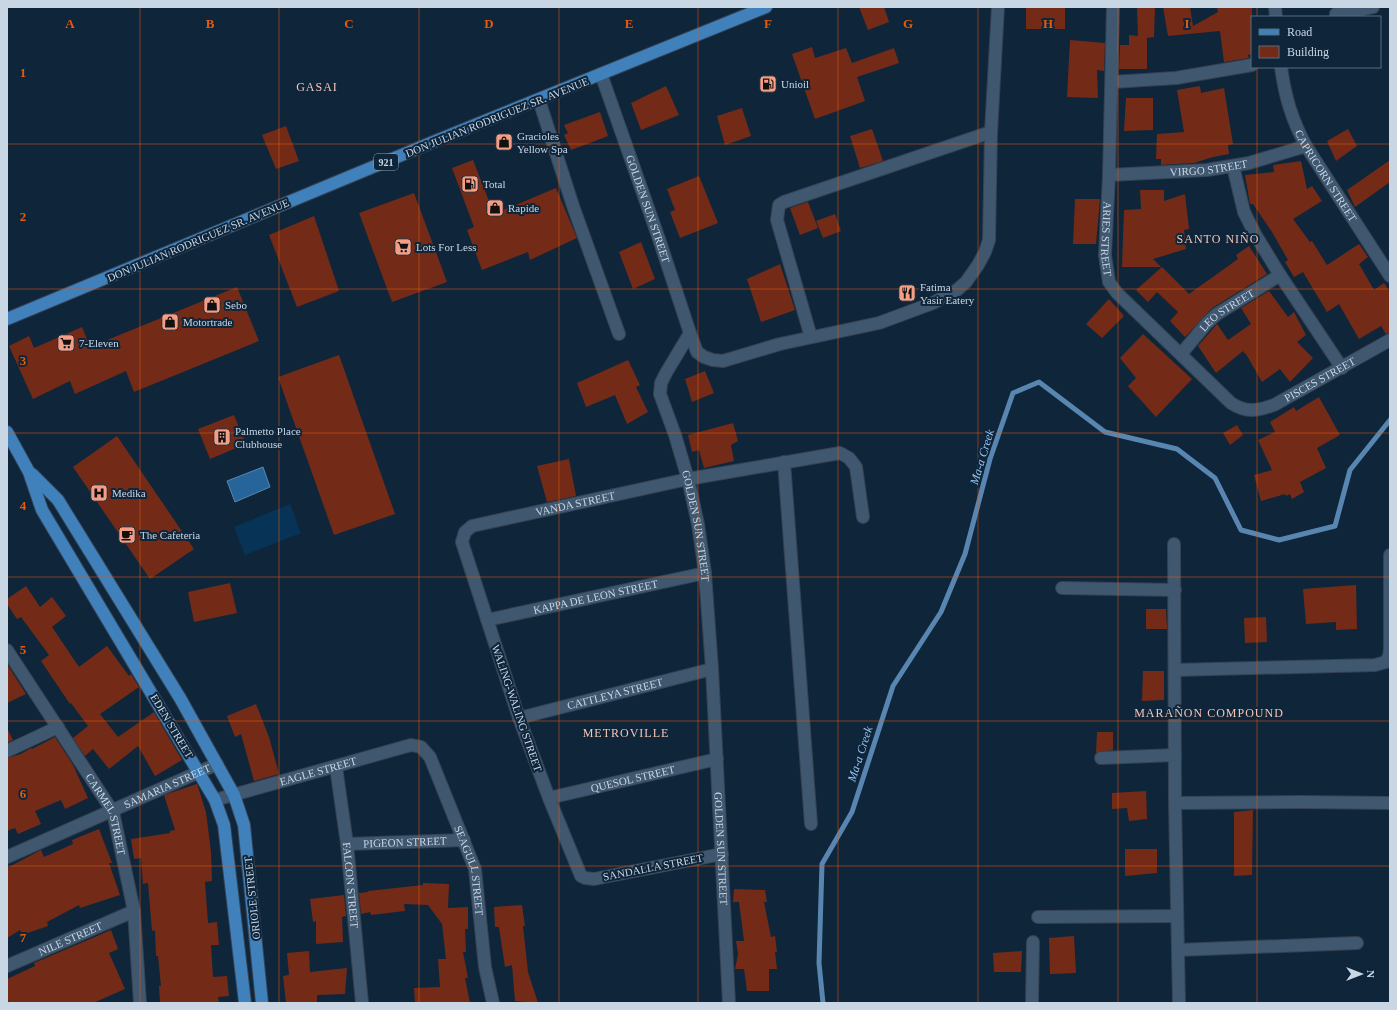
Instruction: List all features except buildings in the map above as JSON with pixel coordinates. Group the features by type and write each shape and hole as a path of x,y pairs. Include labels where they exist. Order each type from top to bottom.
{"main road":[{"name":"DON JULIAN RODRIGUEZ SR. AVENUE","path":"7,319 766,7"},
{"name":"EDEN STREET","path":"9,439 29,472 42,510 200,772 215,800 224,825 244,1003"},
{"name":"EDEN STREET","path":"29,472 58,500 180,698 234,795"},
{"name":"ORIOLE STREET","path":"234,795 244,825 262,1003"}],"street":[{"path":"690,333 697,352 704,357 713,360 724,361 811,337 860,328 903,315 947,297 966,282 985,252 989,240 991,132 998,7"},
{"name":"ARIES STREET","path":"1113,7 1109,176 1105,255 1110,282 1117,293 1182,354 1231,403 1246,410"},
{"path":"1336,14 1373,7"},
{"path":"1112,82 1176,78 1251,65"},
{"name":"CAPRICORN STREET","path":"1281,68 1284,88 1294,124 1306,146 1390,276"},
{"name":"GOLDEN SUN STREET","path":"601,74 659,238 690,333 666,373 660,394 675,435 688,478 698,524 705,573 712,669 729,1003"},
{"path":"539,100 573,206 620,334"},
{"path":"811,337 777,220 779,205 784,202 991,132"},
{"name":"VIRGO STREET","path":"1109,176 1186,172 1233,166 1306,146"},
{"path":"1233,166 1244,212 1280,276 1342,368"},
{"name":"LEO STREET","path":"1182,354 1216,314 1280,276"},
{"name":"PISCES STREET","path":"1246,410 1253,411 1274,406 1390,340"},
{"name":"VANDA STREET","path":"465,532 472,526 688,478 840,453 849,458 856,467 862,517"},
{"path":"784,462 811,824"},
{"name":"WALING-WALING STREET","path":"465,532 462,542 518,718 578,870 585,878"},
{"path":"1174,544 1175,803 1179,1003"},
{"path":"1174,670 1375,665 1386,662 1390,649 1390,555"},
{"name":"KAPPA DE LEON STREET","path":"487,620 705,573"},
{"path":"1062,588 1174,590"},
{"name":"CARMEL STREET","path":"7,650 113,812 134,911 137,1002"},
{"name":"CATTLEYA STREET","path":"518,718 712,669"},
{"path":"7,751 58,727"},
{"name":"EAGLE STREET","path":"215,800 412,745 421,747"},
{"name":"SEAGULL STREET","path":"421,747 430,757 475,869 485,967 494,1003"},
{"path":"1101,758 1175,755"},
{"name":"QUESOL STREET","path":"549,798 716,759"},
{"name":"SAMARIA STREET","path":"7,857 113,812 217,764"},
{"name":"FALCON STREET","path":"336,767 347,844 362,1003"},
{"path":"1175,803 1390,803"},
{"name":"PIGEON STREET","path":"347,844 464,840"},
{"name":"SANDALLA STREET","path":"585,878 594,879 722,854"},
{"name":"NILE STREET","path":"7,966 134,911"},
{"path":"1038,917 1177,916"},
{"path":"1032,1003 1033,942"},
{"path":"1178,950 1357,943"}],"shaded area":[{"path":"263,467 270,487 235,502 227,481"},
{"path":"290,504 301,533 245,555 234,527"}],"waterway":[{"name":"Ma-a Creek","path":"823,1003 819,963 822,864 852,812 893,686 941,612 965,554 990,459 1013,393 1039,382 1105,432 1177,449 1215,478 1241,530 1279,540 1335,526 1350,470 1390,420"}],"place":[{"name":"Unioil","path":"768,84"},
{"name":"Gracioles Yellow Spa","path":"504,142"},
{"name":"Total","path":"470,184"},
{"name":"Rapide","path":"495,208"},
{"name":"Lots For Less","path":"403,247"},
{"name":"Fatima Yasir Eatery","path":"907,293"},
{"name":"Sebo","path":"212,305"},
{"name":"Motortrade","path":"170,322"},
{"name":"7-Eleven","path":"66,343"},
{"name":"Palmetto Place Clubhouse","path":"222,437"},
{"name":"Medika","path":"99,493"},
{"name":"The Cafeteria","path":"127,535"}],"district":[{"name":"GASAI","path":"317,87"},
{"name":"SANTO NIÑO","path":"1218,239"},
{"name":"MARAÑON COMPOUND","path":"1209,713"},
{"name":"METROVILLE","path":"626,733"}]}
